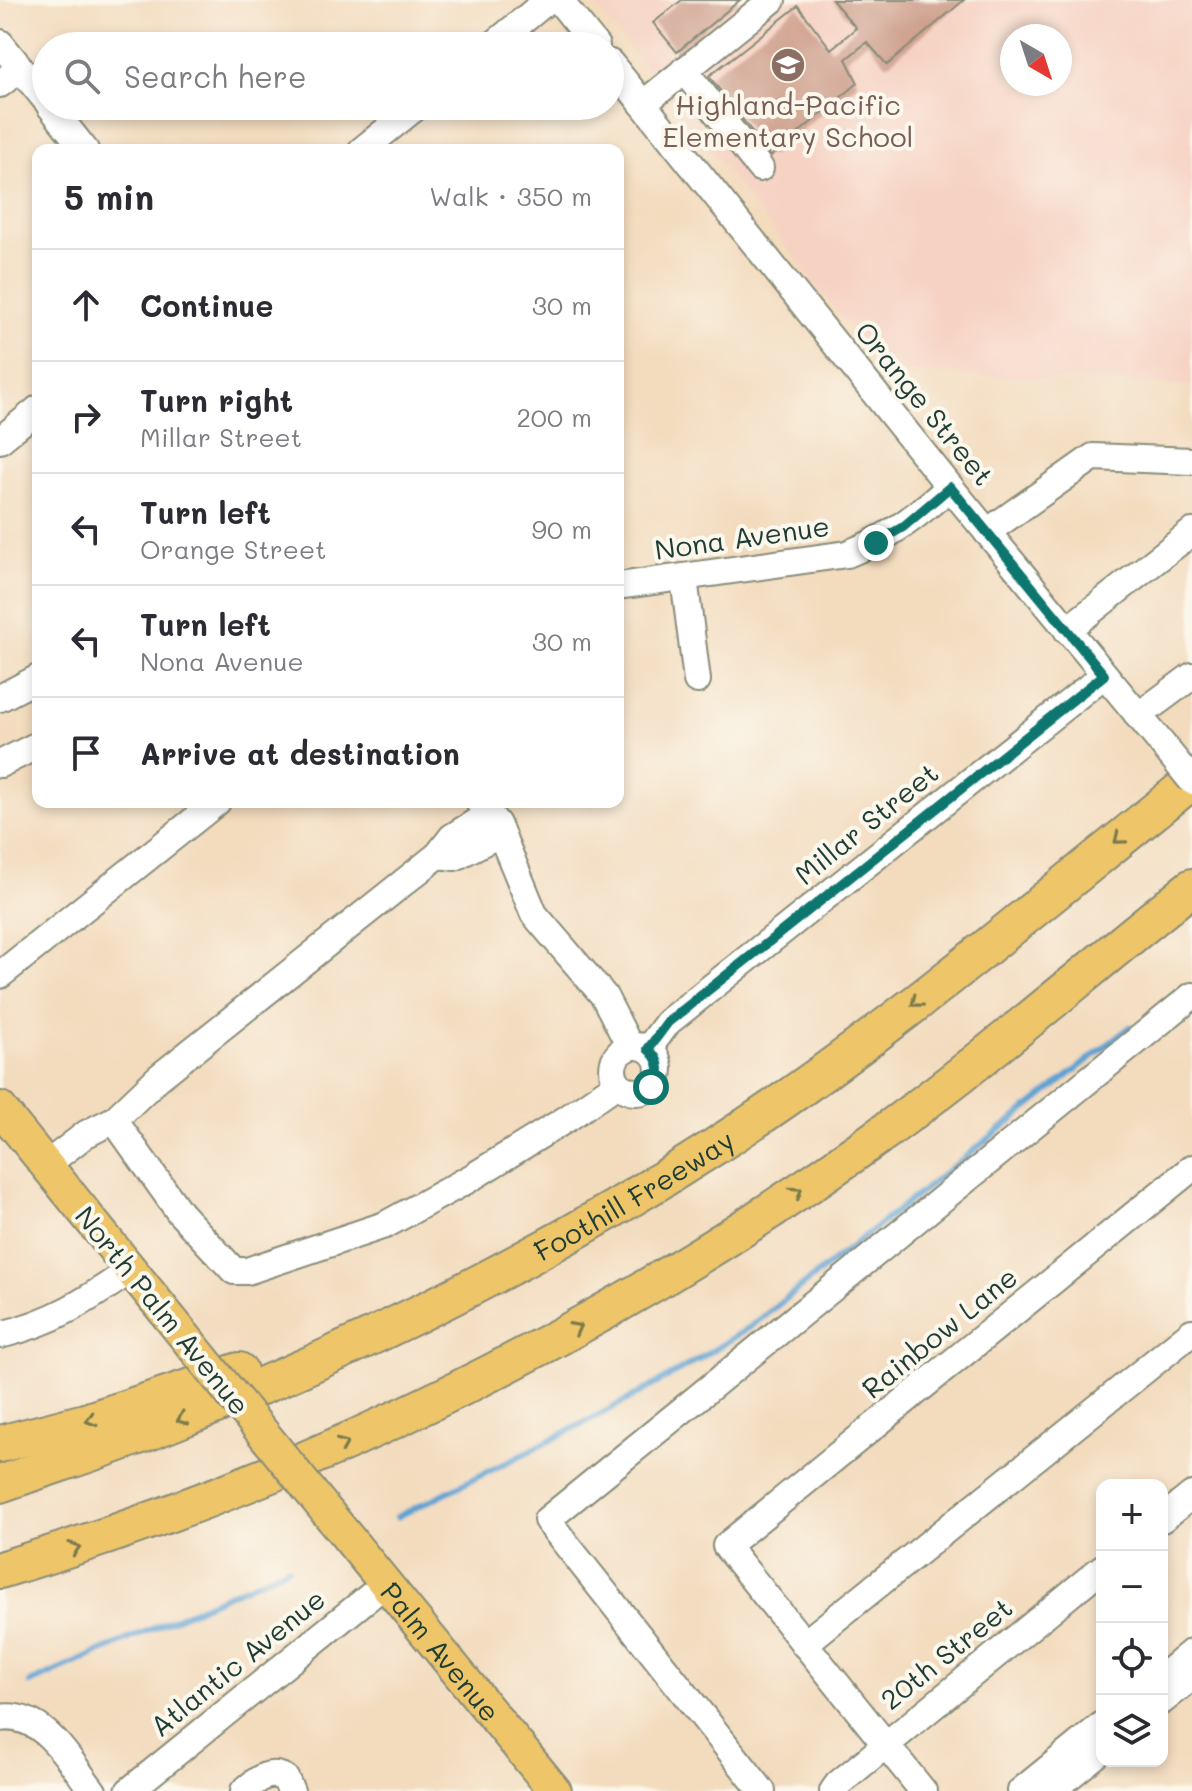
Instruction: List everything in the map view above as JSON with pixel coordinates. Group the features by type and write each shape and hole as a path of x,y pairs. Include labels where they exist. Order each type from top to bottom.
{"highway":[{"name":"Foothill Freeway","path":"0,1484 157,1429 341,1352 456,1296 629,1201 730,1137 891,1022 1192,781"},
{"path":"0,1570 80,1546 183,1509 343,1444 490,1374 692,1262 878,1137 1192,887"},
{"path":"0,1444 85,1422 259,1365 403,1306 629,1201"}],"main road":[{"name":"North Palm Avenue","path":"0,1108 327,1512"},
{"name":"Palm Avenue","path":"327,1512 555,1791"}],"street":[{"path":"509,32 548,0"},
{"path":"559,0 585,32"},
{"path":"643,104 772,0"},
{"path":"0,43 10,76 32,91"},
{"path":"684,70 760,168"},
{"name":"Orange Street","path":"624,80 950,487 1192,781"},
{"path":"61,120 80,144"},
{"path":"370,144 400,120"},
{"path":"0,440 32,422"},
{"path":"987,532 1093,457 1192,461"},
{"name":"Nona Avenue","path":"624,585 847,554 876,543 903,527 950,487"},
{"path":"1067,630 1192,532"},
{"path":"684,578 697,680"},
{"name":"Millar Street","path":"639,1048 1104,675"},
{"path":"1138,716 1192,676"},
{"path":"0,698 32,681"},
{"path":"0,764 32,748"},
{"path":"0,975 209,808"},
{"path":"46,1165 86,1134 114,1120 169,1069 438,855 452,837 490,816 513,861 534,914 604,996 639,1048 653,1054 659,1067 656,1082 644,1091 629,1092 617,1084 614,1062 617,1055 639,1048"},
{"path":"762,1791 547,1520 1192,996"},
{"path":"114,1120 180,1213 234,1271 247,1271 385,1225 469,1179 617,1084"},
{"name":"Rainbow Lane","path":"804,1644 726,1546 1192,1168"},
{"path":"0,1335 34,1327 78,1306 131,1270"},
{"path":"923,1791 804,1644 1192,1332"},
{"path":"1168,1514 1192,1495"},
{"name":"20th Street","path":"833,1791 884,1745 1096,1573"},
{"name":"Atlantic Avenue","path":"142,1787 385,1584"},
{"path":"1168,1672 1192,1652"},
{"path":"1168,1696 1192,1677"},
{"path":"0,1718 28,1719 41,1727 93,1791"},
{"path":"1021,1791 1096,1730"},
{"path":"1051,1791 1096,1755"},
{"path":"244,1791 261,1777 271,1774 285,1778 291,1791"}],"shaded area":[{"path":"592,0 1192,0 1192,386 884,371 624,41 624,32 617,32"}],"building":[{"path":"682,0 740,0 677,52 653,23"},
{"path":"832,0 964,0 887,65 867,42 846,59 858,83 771,156 709,76 798,6 831,49 856,28"}],"waterway":[{"path":"397,1517 621,1403 750,1327 1130,1027"},
{"path":"30,1683 288,1568"}],"place":[{"name":"Highland-Pacific Elementary School","path":"788,65"}],"route":[{"path":"651,1087 659,1075 659,1067 648,1049 668,1022 1104,675 950,487 903,527 876,543"}]}
